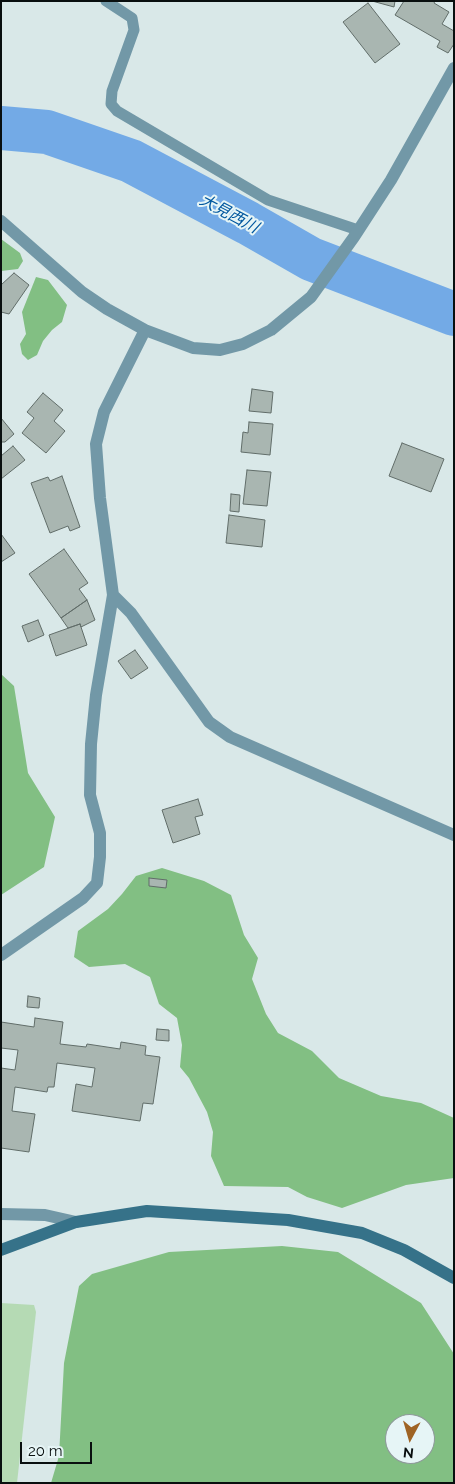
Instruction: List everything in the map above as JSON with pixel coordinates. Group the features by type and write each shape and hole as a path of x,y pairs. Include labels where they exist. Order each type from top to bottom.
{"street":[{"path":"1,221 82,292 107,309 145,330 193,348 220,350 243,344 271,330 311,297 356,234 391,180 454,68"},
{"path":"1,954 83,898 97,883 100,833 90,795 91,744 96,695 113,596 100,498 96,444 104,412 145,330"},
{"path":"113,596 131,613 208,722 230,737 454,836"},
{"path":"1,1250 76,1222 148,1211 288,1220 362,1233 404,1250 454,1278"},
{"path":"1,1214 45,1215 76,1222"}],"lane":[{"path":"106,1 132,18 134,30 112,92 111,104 117,111 268,200 356,234"}],"green space":[{"path":"1,239 20,253 23,261 18,269 1,271"},
{"path":"36,277 48,280 67,305 62,322 43,341 37,355 28,360 22,354 20,344 26,334 22,312"},
{"path":"1,674 14,686 28,773 55,817 44,867 1,895"},
{"path":"162,868 204,881 231,895 244,935 258,958 252,979 266,1014 278,1033 312,1051 339,1078 381,1096 421,1103 454,1118 454,1178 406,1185 342,1208 307,1197 288,1187 224,1186 211,1156 213,1132 207,1112 189,1078 180,1067 182,1045 177,1018 159,1004 150,977 125,964 89,967 74,957 78,931 108,909 136,876"},
{"path":"282,1246 338,1252 421,1303 454,1354 454,1483 51,1483 59,1456 64,1363 79,1286 92,1274 169,1252"},
{"path":"1,1303 34,1305 36,1312 17,1483 1,1483"}],"building":[{"path":"372,1 395,1 394,7"},
{"path":"404,1 435,1 434,3 449,12 442,24 454,31 454,44 448,53 437,47 440,41 395,15"},
{"path":"368,3 400,44 375,63 343,22"},
{"path":"14,273 29,285 9,314 1,312 1,285"},
{"path":"252,389 273,392 271,413 249,411"},
{"path":"43,393 63,410 54,421 65,431 46,453 22,433 34,418 27,412"},
{"path":"1,418 14,434 5,442 1,442"},
{"path":"249,422 273,424 270,455 241,452 243,432 248,433"},
{"path":"402,443 444,459 431,492 389,476"},
{"path":"13,446 25,460 1,479 1,456"},
{"path":"247,470 271,472 267,506 243,504"},
{"path":"62,476 80,527 70,531 68,526 50,533 31,483 48,477 50,481"},
{"path":"231,494 240,495 239,512 230,511"},
{"path":"229,515 265,520 262,547 226,543"},
{"path":"1,534 15,553 1,562"},
{"path":"64,549 88,583 79,589 87,600 61,618 29,574"},
{"path":"87,600 95,620 81,627 80,624 68,628 61,618"},
{"path":"38,620 44,635 28,642 22,626"},
{"path":"80,624 87,645 56,656 49,635"},
{"path":"135,650 148,668 131,679 118,661"},
{"path":"198,799 203,815 195,817 200,834 173,843 162,810"},
{"path":"149,878 167,880 166,888 149,886"},
{"path":"28,996 40,998 39,1008 27,1007"},
{"path":"35,1018 63,1022 60,1044 86,1047 87,1044 120,1049 121,1042 146,1046 145,1055 160,1057 153,1104 143,1103 140,1121 72,1111 76,1084 92,1087 95,1068 57,1063 54,1087 48,1087 47,1092 15,1087 12,1111 35,1114 29,1152 1,1148 1,1068 15,1070 18,1050 1,1048 1,1022 34,1027"},
{"path":"157,1029 169,1030 169,1041 156,1040"}],"waterway":[{"name":"大見西川","path":"1,128 47,132 131,161 311,259 454,314"}]}
